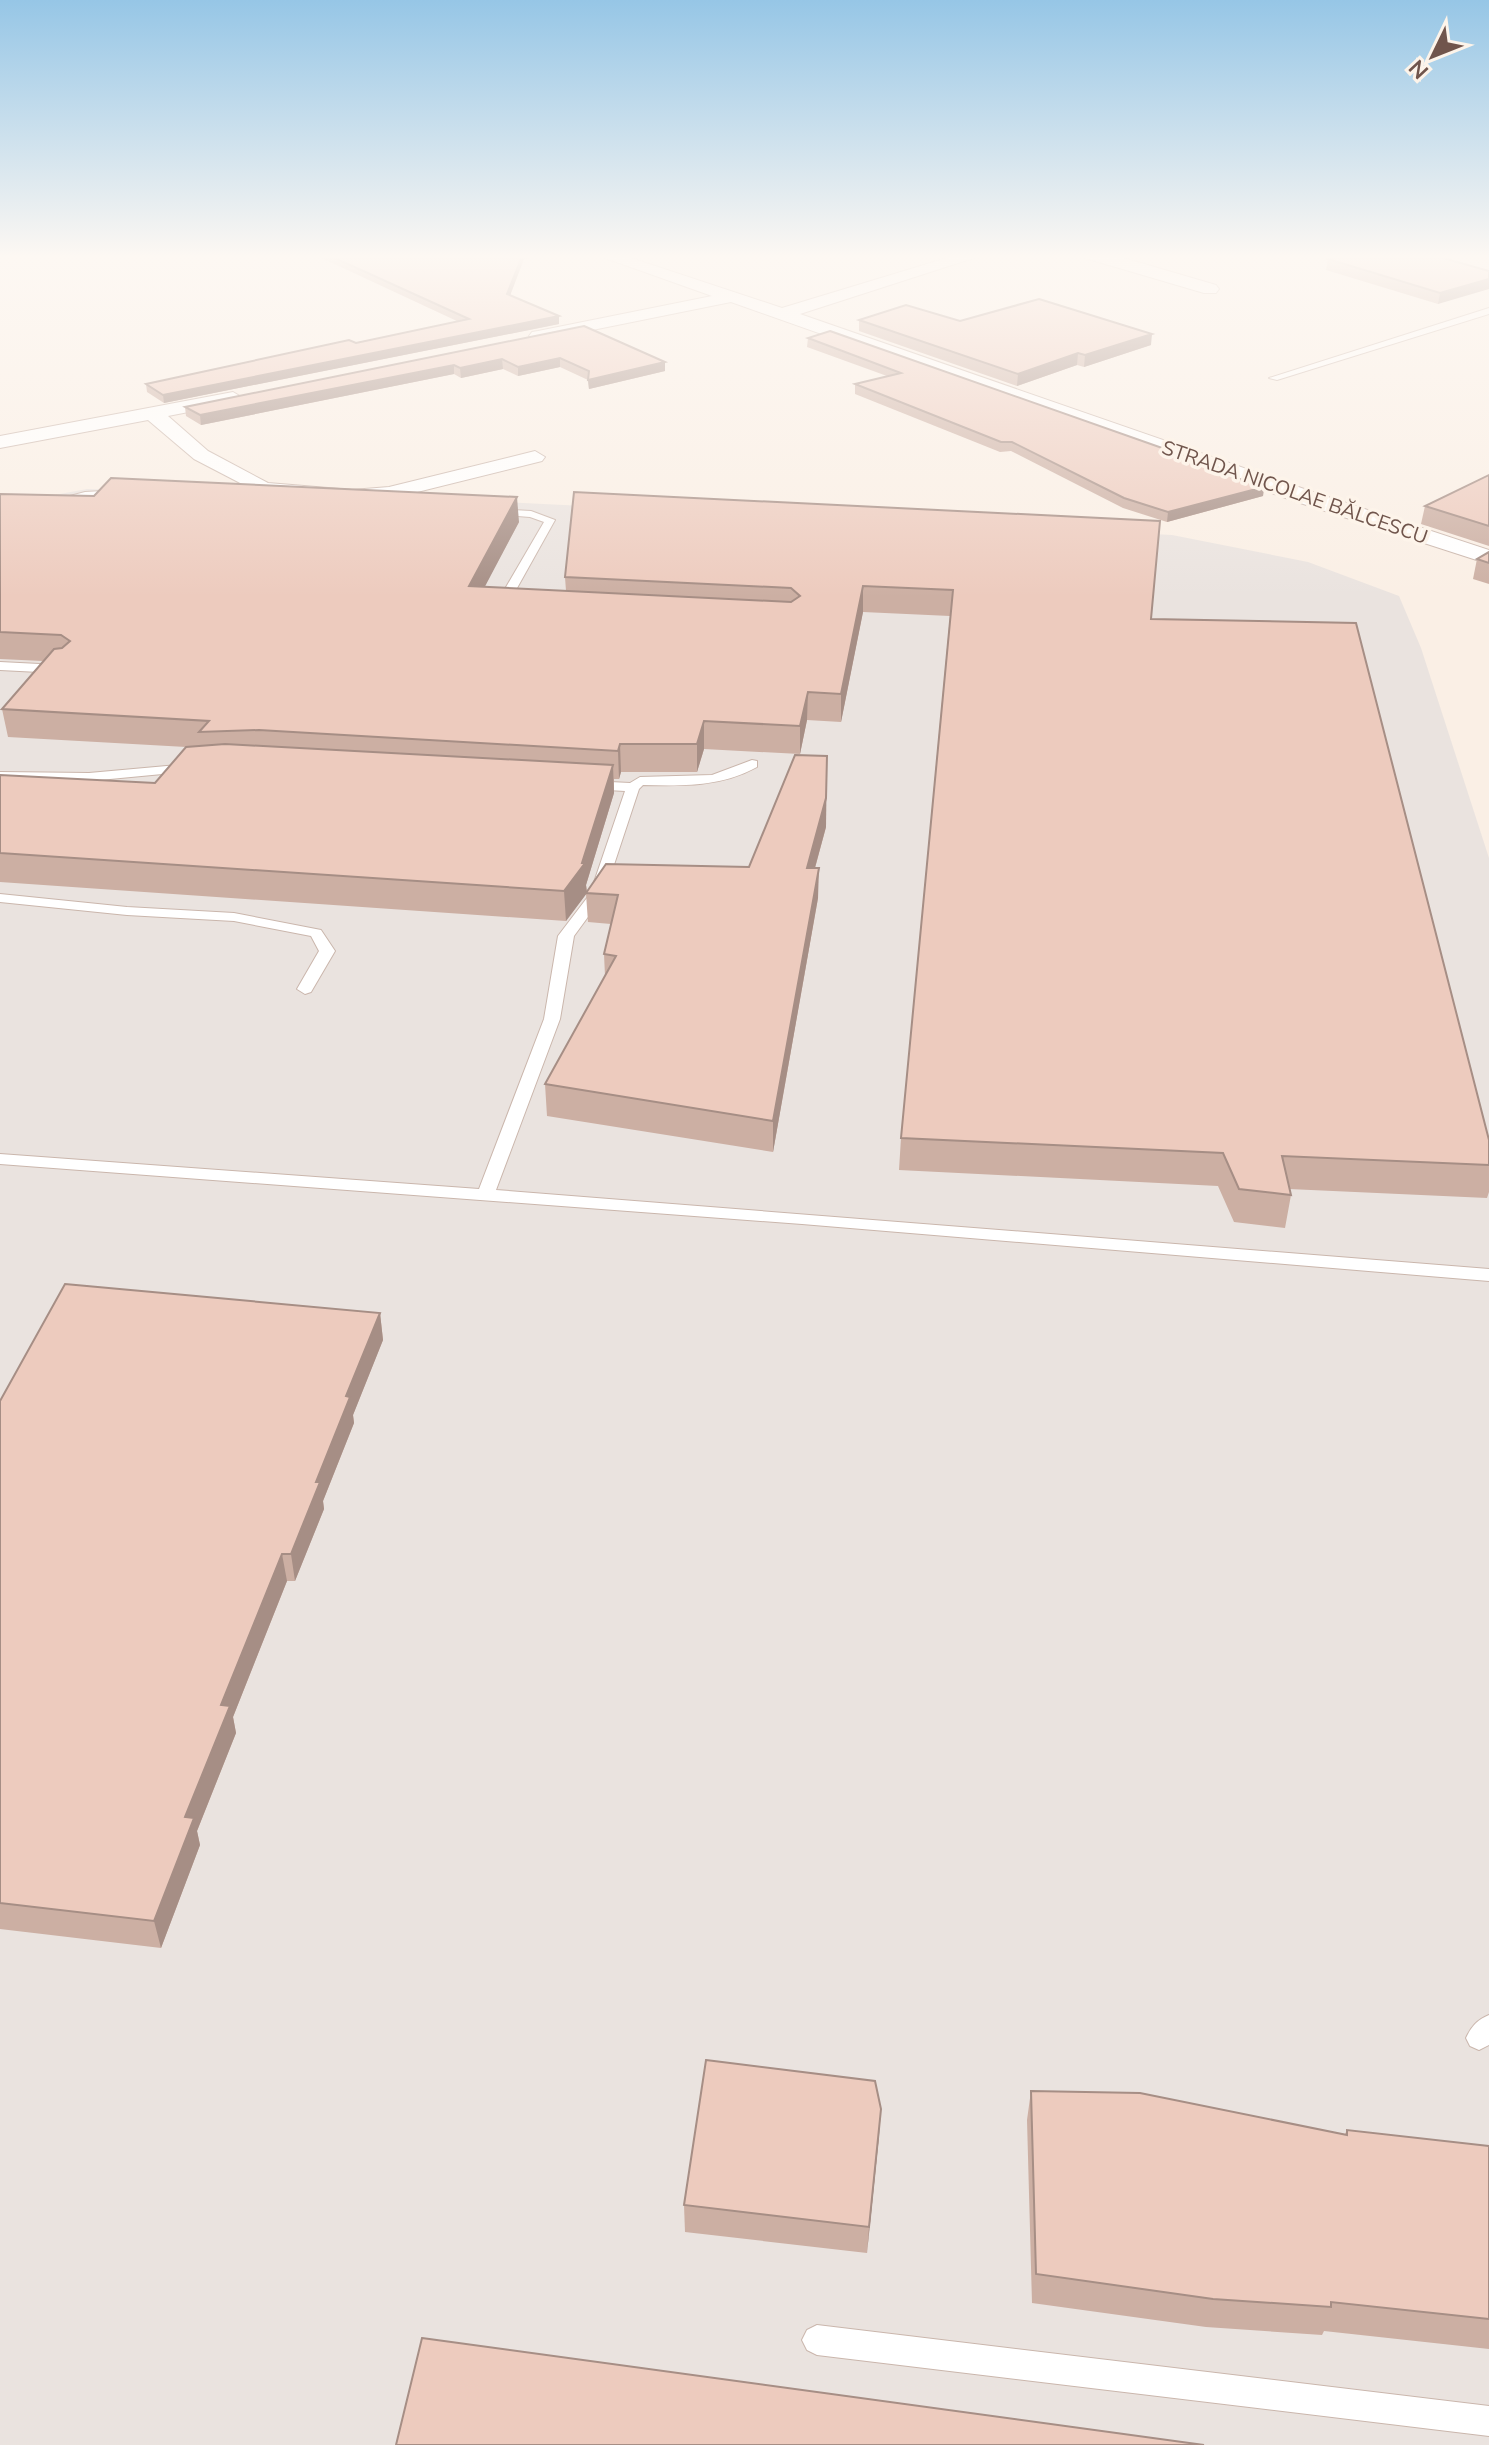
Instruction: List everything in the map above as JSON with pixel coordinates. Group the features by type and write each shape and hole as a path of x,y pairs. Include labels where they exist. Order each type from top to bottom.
{"street":[{"name":"STRADA NICOLAE BĂLCESCU","path":"937,368 1302,496 1489,557"},
{"path":"0,442 247,395"},
{"path":"153,414 201,455 263,489 352,496 389,493 535,457"}],"lane":[{"path":"1274,378 1306,368"},
{"path":"42,504 85,495 133,494"},
{"path":"260,500 388,507"},
{"path":"483,511 531,514 550,520 499,606 514,607"},
{"path":"0,666 66,669"},
{"path":"485,1195 552,1019 566,936 597,895 633,787 640,781 706,781 737,774 752,764"},
{"path":"0,776 89,777 198,768"},
{"path":"569,783 633,787"},
{"path":"0,898 127,911 234,917 316,933 327,951 305,989"},
{"path":"0,1159 1489,1275"},
{"path":"817,2340 1489,2421"}],"shaded area":[{"path":"87,489 442,499 1172,535 1308,562 1399,596 1421,648 1489,858 1489,2445 0,2445 0,505"}],"building":[{"path":"219,368 298,368 163,395 146,384"},
{"path":"377,368 438,368 200,415 185,407"},
{"path":"583,368 639,368 588,380 589,371"},
{"path":"888,368 935,368 1216,467 1209,469 1264,487 1168,512 1124,498 1012,442 1001,442 855,384 901,373"},
{"path":"1001,368 1035,368 1018,374"},
{"path":"1489,475 1489,526 1425,506"},
{"path":"111,478 517,497 469,586 791,602 800,596 791,588 565,577 574,492 1160,521 1151,619 1356,623 1489,1140 1489,1165 1282,1156 1291,1195 1239,1189 1223,1153 901,1138 953,590 863,586 841,694 808,692 800,726 704,721 697,744 620,744 618,751 259,730 199,732 209,721 2,709 54,649 62,648 70,641 61,635 0,632 0,494 94,496"},
{"path":"1489,552 1489,563 1477,559"},
{"path":"225,744 613,765 582,863 585,863 564,891 0,853 0,775 155,783 186,747"},
{"path":"795,755 827,756 826,798 807,868 819,868 773,1121 545,1084 616,956 604,954 618,895 586,893 606,864 749,867"},
{"path":"65,1284 380,1313 346,1396 350,1397 291,1554 282,1554 221,1705 230,1706 185,1817 194,1818 154,1921 0,1903 0,1401"},
{"path":"706,2060 875,2081 881,2109 869,2227 684,2205"},
{"path":"1031,2091 1140,2093 1347,2135 1347,2130 1489,2146 1489,2319 1331,2302 1331,2307 1213,2299 1036,2274"},
{"path":"422,2338 1204,2445 396,2445"}]}
